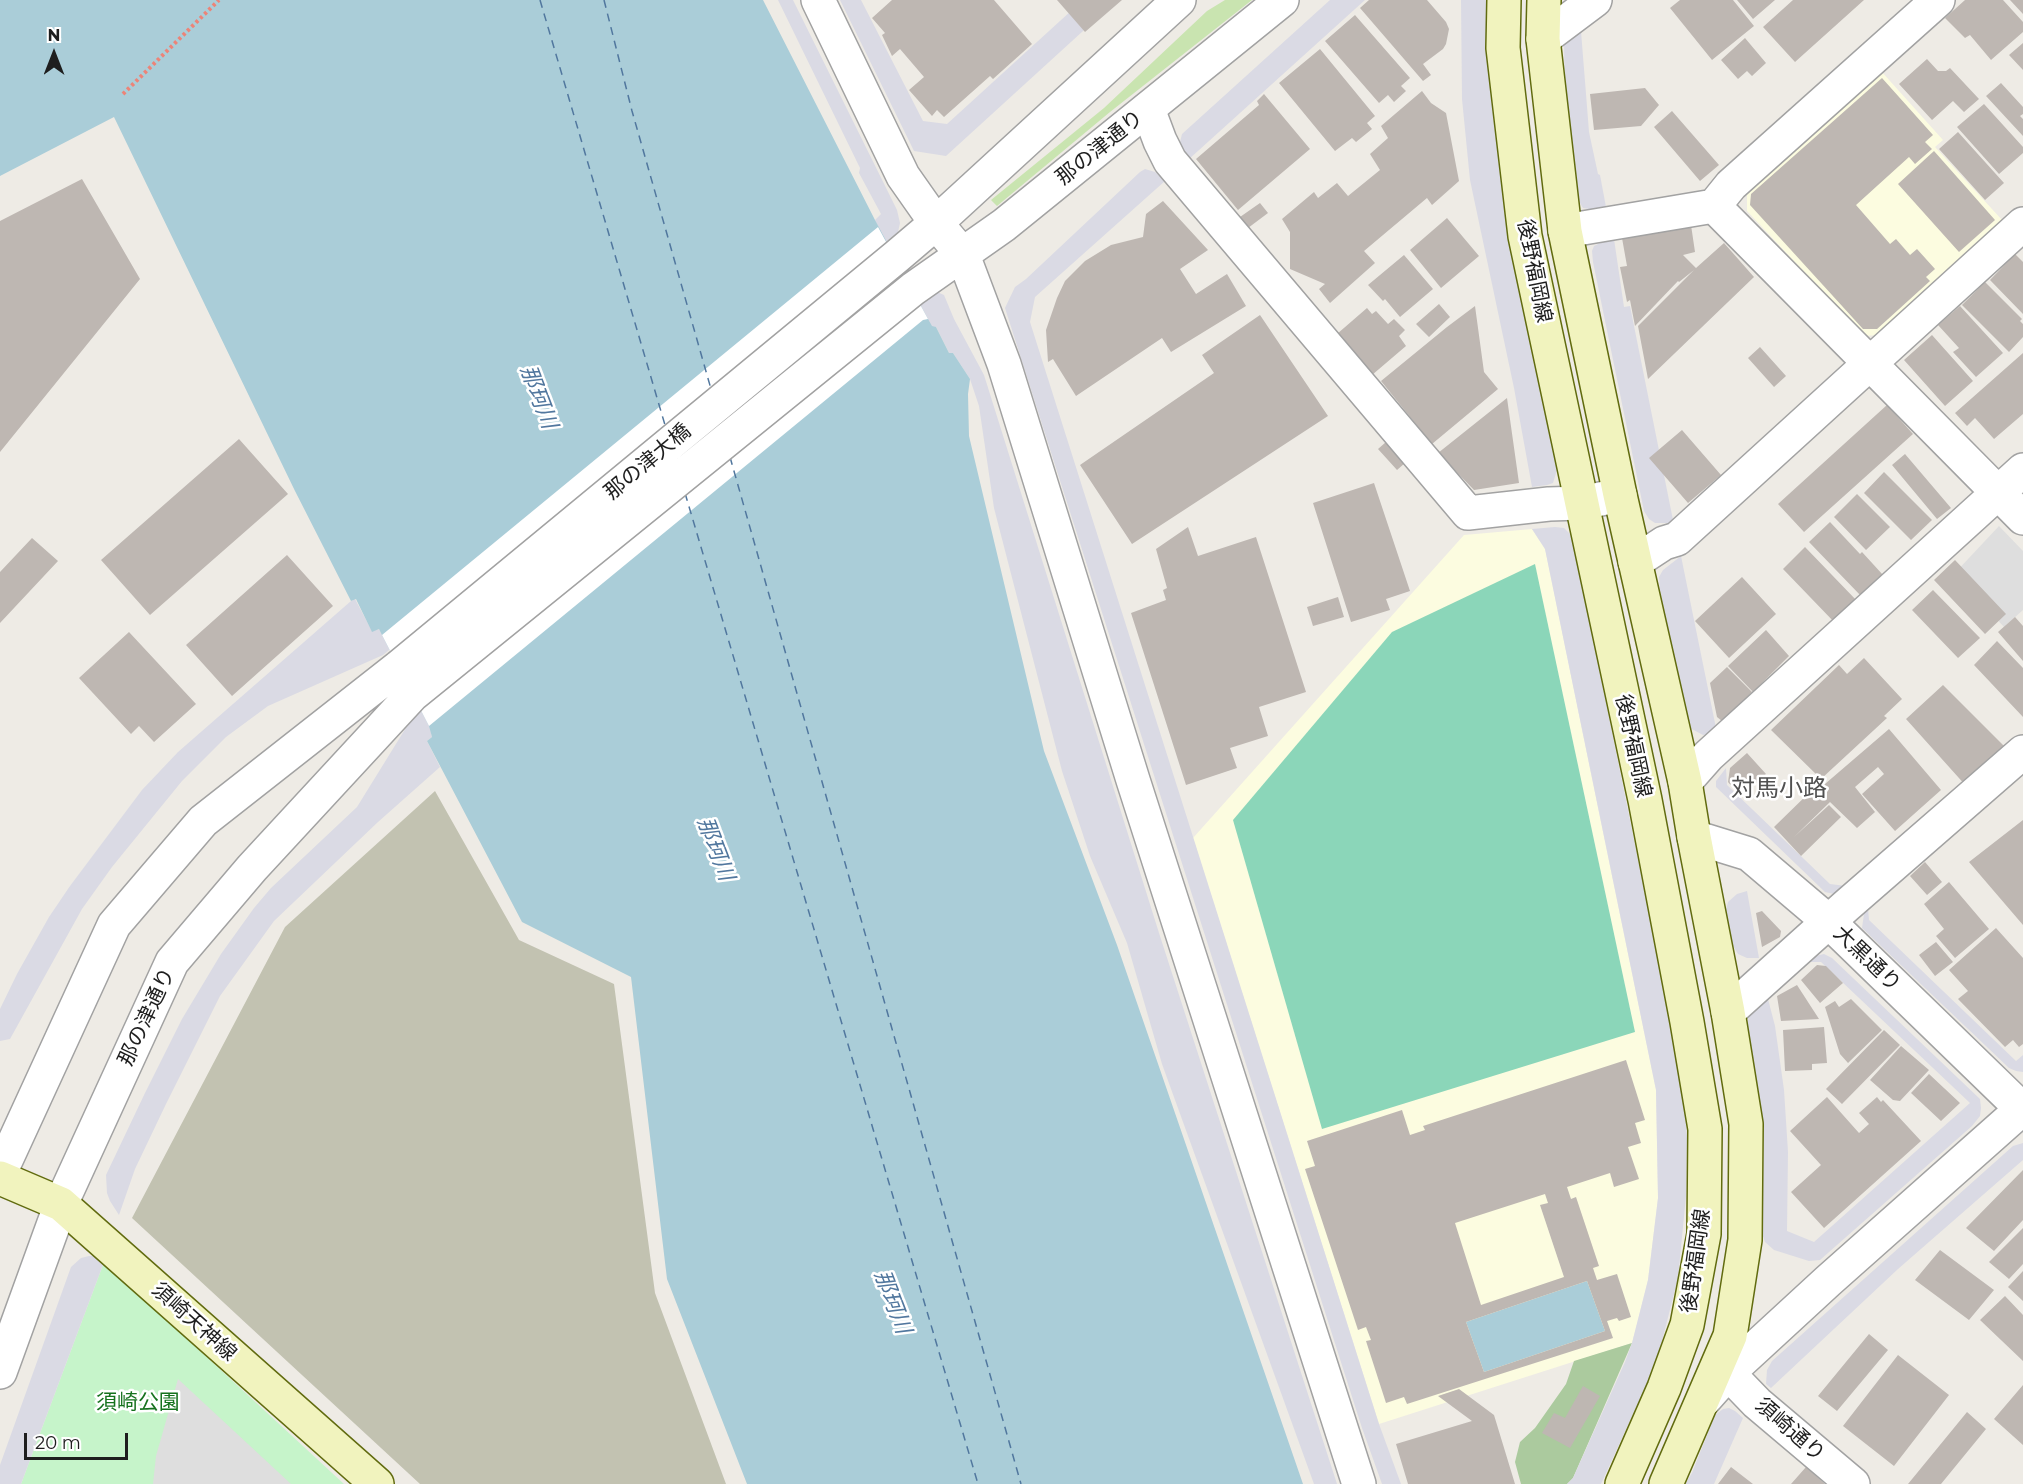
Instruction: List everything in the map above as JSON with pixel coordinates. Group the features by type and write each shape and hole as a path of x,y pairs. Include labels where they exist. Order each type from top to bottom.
{"main road":[{"name":"後野福岡線","path":"1504,0 1503,48 1525,236 1652,834 1705,1129 1704,1234 1687,1325 1664,1388 1622,1484"},
{"name":"後野福岡線","path":"1544,0 1544,39 1565,231 1620,495 1685,782 1728,1012 1746,1125 1745,1240 1730,1336 1666,1484"},
{"name":"須崎天神線","path":"0,1178 61,1204 377,1484"}],"street":[{"path":"818,0 903,176 936,223 963,255 1004,364 1172,901 1359,1484"},
{"path":"936,223 1179,0"},
{"name":"那の津通り","path":"913,289 1004,225 1282,0"},
{"path":"1544,39 1595,0"},
{"path":"1565,231 1714,206 1731,185 1938,0"},
{"path":"1148,109 1170,161 1468,513 1549,504 1581,503 1620,495"},
{"path":"1714,206 2023,518"},
{"name":"那の津大橋","path":"406,681 936,223"},
{"path":"1635,562 1664,543 1677,539 2023,224"},
{"name":"那の津大橋","path":"406,681 913,289"},
{"path":"1685,782 1708,756 2023,470"},
{"path":"0,1173 114,925 203,821 406,681"},
{"name":"那の津通り","path":"0,1372 61,1204 172,962 406,681"},
{"path":"1728,1012 1828,921 2023,752"},
{"name":"大黒通り","path":"1694,837 1749,854 1828,921 2023,1109"},
{"path":"1703,1401 1728,1373 1828,1281 2023,1109"},
{"name":"須崎通り","path":"1728,1373 1757,1403 1853,1484"}],"path":[{"path":"123,94 219,0"}],"shaded area":[{"path":"778,0 793,0 897,210 900,223 898,232 383,655 268,706 226,737 182,781 112,867 82,909 10,1039 0,1041 0,1009 49,917 142,790 178,752 351,601 355,599 372,631 379,629 382,634 878,227 875,220 881,214 859,173 860,168"},
{"path":"840,0 861,0 923,121 947,124 1083,0 1117,0 946,156 914,151"},
{"path":"1330,0 1365,0 1188,160 1179,146 1182,134"},
{"path":"1461,0 1489,0 1491,98 1504,206 1557,470 1553,483 1547,485 1532,487 1514,388 1470,180 1462,99"},
{"path":"1581,31 1589,132 1606,207 1595,210 1583,208 1580,203 1565,98 1564,45"},
{"path":"1881,71 1943,140 1935,147 2003,221 1879,335 1864,336 1747,211 1747,193"},
{"path":"1145,169 1155,172 1165,181 1035,297 1030,322 1379,1424 1401,1484 1382,1484 1362,1428 1005,308 1015,287"},
{"path":"1614,239 1624,307 1630,306 1673,520 1669,523 1655,523 1644,511 1593,262 1594,246"},
{"path":"937,292 944,295 984,375 1159,933 1337,1484 1314,1484 1162,1064 1127,943 1090,856 1062,771 994,508 979,406 970,379 953,353 949,353 936,327 431,732 432,737 427,741 440,767 378,822 274,921 220,996 135,1169 119,1215 107,1193 106,1175 145,1093 182,1019 221,954 271,888 357,807 412,718 924,299"},
{"path":"1999,526 2023,551 2023,610 2004,627 1954,574"},
{"path":"1564,528 1572,536 1683,1084 1687,1138 1686,1196 1678,1278 1651,1375 1601,1484 1567,1484 1573,1478 1625,1362 1648,1280 1658,1198 1656,1090 1545,549 1532,529"},
{"path":"1532,529 1545,549 1656,1090 1658,1198 1648,1280 1632,1343 1379,1424 1193,838 1464,535"},
{"path":"1681,556 1717,733 1703,735 1688,727 1660,590 1659,577 1663,570"},
{"path":"1726,768 1727,785 1830,884 1846,886 1834,894 1825,892 1716,787 1716,781"},
{"path":"435,791 519,940 614,984 655,1293 726,1484 420,1484 132,1218 285,927"},
{"path":"1747,891 1759,958 1747,958 1738,954 1732,944 1725,913 1728,902 1737,894"},
{"path":"1868,908 1869,920 2016,1061 2023,1055 2023,1072 2009,1068 1862,928 1864,914"},
{"path":"1824,954 1832,958 1980,1099 1981,1108 1980,1116 1972,1126 1820,1260 1809,1261 1774,1250 1765,1242 1761,1231 1761,1111 1746,1030 1750,1011 1768,999 1775,1026 1784,1090 1788,1152 1787,1231 1814,1242 1970,1103 1821,962 1807,962 1811,957"},
{"path":"2023,1143 2023,1160 1898,1269 1771,1388 1766,1384 1767,1370 1772,1361 2013,1146"},
{"path":"97,1256 104,1262 21,1484 0,1484 0,1465 71,1267 81,1258"},
{"path":"178,1379 291,1484 153,1484 156,1456"},
{"path":"1729,1408 1743,1418 1714,1484 1685,1484 1692,1473 1715,1415"}],"green space":[{"path":"1225,0 1252,0 1110,112 997,206 991,200 1104,108 1207,11"},
{"path":"1535,564 1635,1032 1322,1129 1233,820 1392,632"},
{"name":"須崎公園","path":"104,1262 344,1484 21,1484"},
{"path":"1632,1343 1573,1478 1567,1484 1521,1484 1515,1462 1520,1442 1535,1428 1566,1384 1574,1361"}],"water":[{"name":"那珂川","path":"0,0 763,0 928,319 932,326 936,327 949,353 953,353 970,379 969,436 1044,751 1117,945 1303,1484 747,1484 667,1279 631,977 522,922 427,741 432,737 429,726 379,629 372,632 356,599 351,601 295,491 114,117 0,176"},
{"path":"1587,1281 1605,1331 1484,1372 1466,1322"}],"pier":[{"path":"878,227 928,319 923,320 429,726 382,635"}],"building":[{"path":"892,0 994,0 1032,44 993,79 990,76 944,117 937,110 932,116 909,90 924,77 900,49 892,56 882,35 885,33 872,18"},
{"path":"1057,0 1122,0 1085,32"},
{"path":"1369,0 1427,0 1446,22 1449,29 1446,44 1443,49 1423,64 1431,75 1423,81 1360,8"},
{"path":"1680,0 1733,0 1754,26 1712,60 1670,8"},
{"path":"1737,0 1775,0 1753,19"},
{"path":"1793,0 1864,0 1795,62 1763,27"},
{"path":"1965,0 2003,0 2023,22 2023,32 1991,60 1970,35 1965,38 1945,18"},
{"path":"2010,0 2023,0 2023,14"},
{"path":"1355,15 1410,78 1401,86 1406,91 1394,102 1388,95 1379,103 1325,41"},
{"path":"1745,38 1766,63 1752,76 1747,71 1738,79 1721,60"},
{"path":"2023,43 2023,70 2009,55"},
{"path":"1320,49 1375,116 1367,123 1372,129 1356,142 1352,138 1335,151 1279,83"},
{"path":"1927,59 1938,71 1946,71 1950,68 1979,99 1964,112 1953,101 1932,120 1899,84"},
{"path":"1882,78 1933,135 1925,142 1932,149 1915,164 1909,157 1856,205 1890,244 1896,239 1910,255 1917,249 1935,269 1926,277 1930,281 1877,329 1863,329 1750,205 1751,194"},
{"path":"2001,83 2023,107 2023,114 2020,116 2023,119 2023,136 1986,96"},
{"path":"1645,88 1659,105 1641,126 1594,130 1590,94"},
{"path":"1422,91 1431,103 1446,113 1459,181 1432,205 1427,198 1364,251 1375,263 1330,303 1319,289 1325,284 1290,269 1290,232 1282,219 1314,192 1318,198 1337,183 1348,196 1380,170 1370,154 1388,138 1381,126"},
{"path":"1264,94 1310,149 1238,210 1196,159 1259,105 1257,101"},
{"path":"1984,104 2023,147 2023,153 1999,174 1957,127"},
{"path":"1672,111 1719,165 1700,181 1654,127"},
{"path":"1958,132 2004,183 1985,200 1939,149"},
{"path":"1934,151 1995,220 1959,252 1898,184"},
{"path":"82,179 140,279 0,452 0,221"},
{"path":"1163,201 1208,250 1180,269 1196,294 1227,274 1246,306 1171,352 1162,338 1076,396 1053,359 1048,362 1046,330 1057,298 1065,281 1085,261 1111,245 1143,237 1146,214"},
{"path":"1260,203 1268,213 1248,228 1240,217"},
{"path":"1447,218 1479,256 1441,288 1410,250"},
{"path":"1691,225 1695,252 1683,255 1696,268 1724,243 1754,277 1648,379 1638,326 1694,270 1678,281 1635,326 1630,300 1627,302 1620,267 1627,266 1622,238"},
{"path":"2015,254 2023,262 2023,314 1990,280"},
{"path":"1404,255 1433,289 1400,317 1385,299 1383,301 1368,285"},
{"path":"1985,282 2022,319 2020,321 2023,324 2023,337 2009,352 1962,305"},
{"path":"1439,304 1450,317 1429,337 1416,324"},
{"path":"1475,306 1484,372 1498,389 1432,444 1381,381"},
{"path":"1960,306 2003,353 1976,377 1953,352 1959,348 1938,325"},
{"path":"1367,308 1372,314 1376,311 1388,324 1394,319 1405,330 1399,336 1406,346 1372,375 1337,334"},
{"path":"1260,315 1328,416 1132,544 1080,465 1214,373 1202,355"},
{"path":"1932,335 1973,381 1945,406 1904,360"},
{"path":"1760,347 1786,376 1774,387 1748,358"},
{"path":"2023,353 2023,414 1994,439 1975,418 1967,426 1955,413"},
{"path":"1507,398 1519,483 1474,490 1438,453"},
{"path":"1887,405 1913,434 1804,532 1778,504"},
{"path":"1682,430 1721,475 1688,503 1649,458"},
{"path":"239,439 288,494 150,615 101,560"},
{"path":"1386,442 1405,463 1397,470 1378,449"},
{"path":"1905,454 1951,508 1937,519 1892,465"},
{"path":"1884,472 1932,520 1911,540 1864,493"},
{"path":"1374,483 1410,591 1386,599 1390,610 1351,622 1313,503"},
{"path":"1857,494 1890,527 1866,550 1834,517"},
{"path":"1830,522 1883,575 1861,596 1809,542"},
{"path":"1188,527 1198,556 1256,537 1306,692 1259,707 1268,736 1230,748 1237,768 1186,785 1131,613 1166,600 1163,590 1167,588 1156,549"},
{"path":"32,538 58,561 0,623 0,572"},
{"path":"1805,547 1858,602 1836,624 1783,569"},
{"path":"287,555 333,606 232,696 186,645"},
{"path":"1955,560 2006,614 1985,634 1934,580"},
{"path":"1742,577 1776,614 1729,658 1695,621"},
{"path":"1933,590 1980,638 1958,658 1912,610"},
{"path":"1338,597 1344,617 1313,626 1307,607"},
{"path":"2015,617 2023,626 2023,661 1998,632"},
{"path":"1766,630 1789,656 1753,692 1728,666"},
{"path":"129,632 196,704 154,742 139,726 131,734 79,678"},
{"path":"1997,641 2023,668 2023,717 1974,665"},
{"path":"1864,658 1902,699 1884,716 1887,718 1821,779 1771,730 1839,665 1847,674"},
{"path":"1727,667 1752,692 1722,721 1717,717 1710,683"},
{"path":"1943,685 2009,751 1967,787 1906,719"},
{"path":"1889,729 1941,790 1895,831 1862,794 1884,774 1878,767 1855,787 1875,812 1857,828 1830,802 1794,837 1829,805 1841,817 1801,856 1774,827 1815,787 1818,790"},
{"path":"1747,753 1766,774 1741,797 1728,782 1730,768"},
{"path":"2023,820 2023,925 1969,862"},
{"path":"1925,862 1942,882 1927,895 1910,876"},
{"path":"1949,882 1989,929 1955,958 1936,936 1944,929 1924,904"},
{"path":"1762,911 1781,931 1780,937 1762,947 1756,913"},
{"path":"1996,928 2023,958 2023,1044 2019,1047 2013,1040 2005,1047 1958,999 1968,991 1949,970"},
{"path":"1936,942 1953,962 1935,976 1919,955"},
{"path":"1817,965 1826,966 1843,983 1820,1003 1801,980"},
{"path":"1797,985 1819,1019 1781,1021 1777,996"},
{"path":"1851,999 1882,1030 1848,1063 1840,1054 1825,1007 1835,1001 1839,1007"},
{"path":"1824,1027 1827,1063 1812,1064 1812,1070 1785,1071 1783,1030"},
{"path":"1884,1030 1900,1045 1842,1104 1826,1089"},
{"path":"1901,1046 1929,1070 1900,1101 1893,1100 1870,1080"},
{"path":"1626,1060 1645,1120 1635,1123 1641,1143 1628,1147 1639,1179 1614,1187 1610,1173 1567,1187 1571,1199 1576,1197 1599,1266 1593,1268 1597,1280 1617,1274 1631,1317 1619,1321 1617,1318 1607,1321 1613,1338 1407,1404 1404,1397 1386,1403 1366,1341 1371,1340 1366,1327 1358,1330 1305,1169 1315,1166 1307,1141 1402,1110 1410,1135 1425,1130 1423,1126","holes":["1545,1194 1548,1203 1540,1205 1564,1277 1481,1305 1455,1223","1587,1281 1605,1331 1484,1372 1466,1322"]},
{"path":"1929,1074 1960,1103 1941,1121 1911,1093"},
{"path":"1827,1097 1859,1133 1869,1124 1859,1113 1877,1097 1881,1102 1883,1100 1921,1141 1824,1228 1791,1192 1821,1165 1790,1131"},
{"path":"2023,1170 2023,1220 1994,1251 1966,1228"},
{"path":"2023,1228 2023,1264 2009,1279 1989,1262"},
{"path":"1940,1250 1994,1290 1969,1320 1915,1280"},
{"path":"2023,1271 2023,1301 2008,1287"},
{"path":"2005,1296 2023,1315 2023,1361 1980,1320"},
{"path":"1869,1334 1888,1350 1837,1411 1818,1396"},
{"path":"1898,1355 1949,1395 1894,1466 1843,1426"},
{"path":"2023,1385 2023,1445 1994,1419"},
{"path":"1583,1386 1600,1396 1570,1448 1542,1433 1554,1413 1565,1418"},
{"path":"1459,1389 1494,1415 1515,1484 1408,1484 1396,1444 1472,1421 1438,1396"},
{"path":"1967,1412 1986,1429 1941,1484 1908,1484"},
{"path":"1731,1467 1753,1484 1718,1484"},
{"path":"1806,1467 1825,1484 1791,1484"}],"ferry route":[{"path":"540,0 665,425"},
{"path":"604,0 632,111 711,389"},
{"path":"730,457 1021,1484"},
{"path":"685,493 978,1484"}],"district":[{"name":"対馬小路","path":"1779,789"}]}
